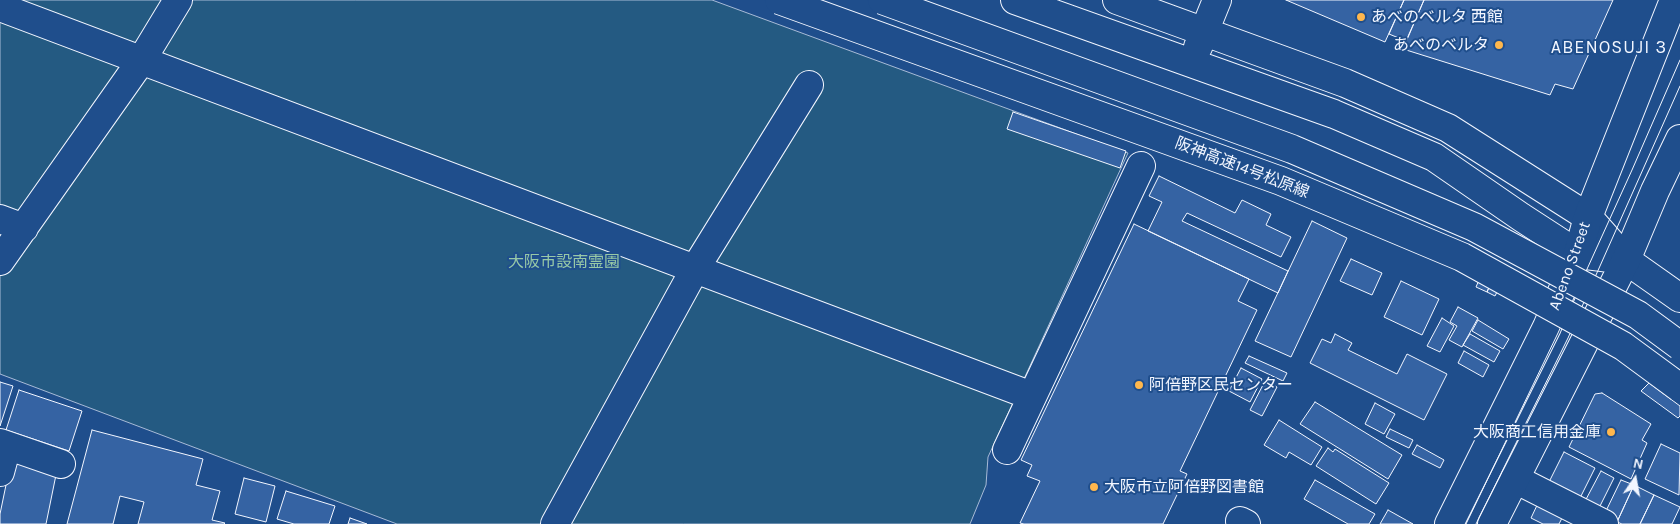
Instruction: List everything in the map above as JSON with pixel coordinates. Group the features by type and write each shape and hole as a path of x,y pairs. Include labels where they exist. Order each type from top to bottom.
{"main road":[{"path":"0,261 12,223 141,61 178,0"},
{"name":"阪神高速14号松原線","path":"779,0 1281,181 1462,257 1623,346 1680,388"},
{"name":"阪神高速14号松原線","path":"882,0 1292,149 1465,223 1638,315 1680,346"},
{"path":"1015,0 1334,114 1434,157 1578,254 1626,260"},
{"path":"1117,0 1345,83 1448,128 1588,217 1626,260 1680,298"},
{"path":"1192,63 1217,0"},
{"name":"Abeno Street","path":"1450,524 1547,327 1578,254 1588,217 1674,0"},
{"path":"0,7 1032,396"},
{"path":"555,524 695,269 809,85"},
{"path":"1492,524 1626,260 1655,191 1680,141"},
{"path":"1007,450 1142,166"},
{"path":"0,472 4,445 61,464"},
{"path":"1515,479 1604,524"}],"green space":[{"name":"大阪市設南霊園","path":"0,0 712,0 1128,153 988,457 986,485 970,524 397,524 0,374"}],"building":[{"name":"あべのベルタ 西館","path":"1286,0 1404,0 1385,42"},
{"path":"1404,0 1424,0 1406,41 1389,34"},
{"name":"あべのベルタ","path":"1424,0 1613,0 1573,89 1555,84 1550,95 1403,49"},
{"path":"1013,112 1126,151 1120,168 1007,129"},
{"path":"1159,176 1235,213 1242,200 1271,214 1266,225 1291,237 1281,257 1187,213 1182,221 1288,271 1278,293 1148,231 1162,202 1149,196"},
{"path":"1312,221 1347,238 1291,357 1255,341"},
{"name":"阿倍野区民センター","path":"1134,224 1249,279 1238,301 1257,310 1180,471 1187,474 1163,524 1020,523 1040,481 1027,476 1032,465 1021,460"},
{"path":"1351,259 1382,273 1372,295 1340,281"},
{"path":"1479,280 1490,285 1487,292 1476,287"},
{"path":"1401,281 1439,299 1422,335 1384,317"},
{"path":"1502,282 1495,296 1487,292 1490,285"},
{"path":"1458,307 1478,318 1462,347 1449,340 1457,326 1450,322"},
{"path":"1442,318 1454,326 1440,352 1427,346"},
{"path":"1478,320 1509,339 1503,349 1472,331"},
{"path":"1335,334 1352,343 1348,350 1397,374 1407,354 1447,374 1424,420 1310,363 1322,339 1331,343"},
{"path":"1470,334 1500,351 1494,362 1463,345"},
{"path":"1464,351 1489,365 1483,377 1458,363"},
{"path":"1249,356 1287,373 1283,381 1245,363"},
{"path":"1241,368 1262,379 1250,402 1229,391"},
{"path":"1265,381 1277,387 1262,416 1250,410"},
{"path":"0,382 13,386 0,426"},
{"path":"1649,383 1680,406 1680,416 1678,418 1641,391"},
{"path":"19,390 82,411 69,451 6,430"},
{"name":"大阪商工信用金庫","path":"1602,393 1651,424 1642,440 1647,443 1631,479 1569,447 1595,394"},
{"path":"1315,402 1402,455 1388,479 1300,424"},
{"path":"1375,403 1395,414 1384,434 1365,424"},
{"path":"1279,420 1322,447 1311,465 1289,452 1286,458 1264,445"},
{"path":"1390,429 1413,440 1409,448 1386,437"},
{"path":"92,430 203,459 196,485 220,491 212,520 225,523 138,524 144,502 120,496 113,524 67,524"},
{"path":"1661,444 1680,453 1679,495 1645,479"},
{"path":"1417,445 1444,460 1440,468 1412,454"},
{"path":"1328,448 1333,452 1335,449 1389,483 1376,504 1316,466"},
{"path":"1564,452 1595,468 1577,504 1546,488"},
{"path":"12,456 58,465 46,524 0,524 0,514"},
{"path":"1601,471 1614,478 1597,512 1583,505"},
{"path":"244,478 275,486 266,522 235,514"},
{"path":"1315,480 1375,514 1369,524 1348,524 1304,499"},
{"path":"1621,480 1634,485 1617,522 1604,515"},
{"path":"1634,485 1654,495 1640,524 1622,524 1617,522"},
{"path":"286,491 335,506 329,524 294,524 277,519"},
{"path":"1654,495 1680,507 1672,524 1640,524"},
{"path":"1540,499 1565,512 1559,524 1543,524 1531,518"},
{"path":"1388,510 1413,524 1380,524"},
{"path":"350,518 367,524 348,524"}],"tram line":[{"path":"1466,524 1558,333 1680,60"},
{"path":"1476,524 1568,338 1680,86"}],"place":[{"name":"あべのベルタ 西館","path":"1361,17"},
{"name":"あべのベルタ","path":"1499,45"},
{"name":"阿倍野区民センター","path":"1139,385"},
{"name":"大阪商工信用金庫","path":"1611,432"},
{"name":"大阪市立阿倍野図書館","path":"1094,487"}],"district":[{"name":"ABENOSUJI 3","path":"1609,48"}]}
